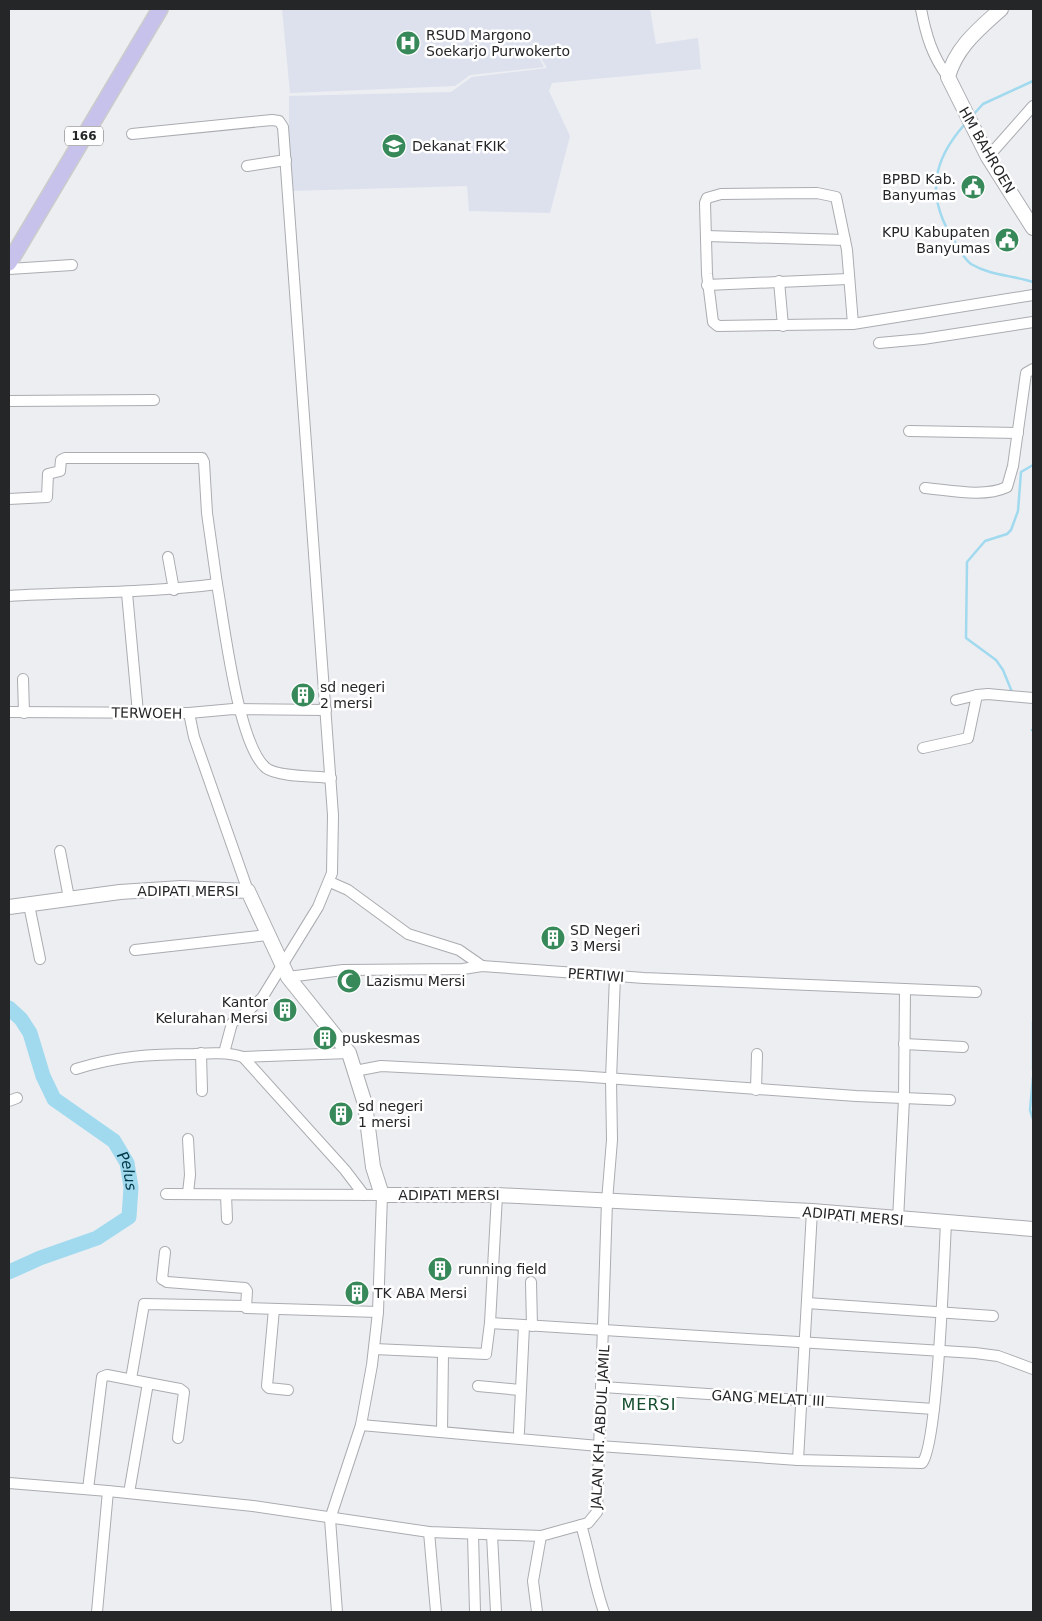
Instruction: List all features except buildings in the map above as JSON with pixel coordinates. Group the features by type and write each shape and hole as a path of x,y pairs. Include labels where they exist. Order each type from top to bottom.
{"main road":[{"name":"166","path":"9,263 160,9"}],"street":[{"path":"920,9 926,38 936,62 948,77"},
{"path":"948,77 956,55 968,39 1001,9"},
{"name":"HM BAHROEN","path":"948,77 956,97 988,157 1033,228"},
{"path":"988,157 1033,106"},
{"path":"132,134 276,121 283,127 331,778 333,815 330,882 302,936 293,949 289,972 247,1012 232,1022 224,1053"},
{"path":"247,166 286,160"},
{"path":"853,324 844,240 836,197 817,193 712,195 707,198 705,203 708,285 713,322 718,326 853,324 1033,295"},
{"path":"706,236 844,240"},
{"path":"9,269 72,265"},
{"path":"708,285 848,279"},
{"path":"779,281 783,326"},
{"path":"879,343 923,339 1033,322"},
{"path":"925,488 985,491 1000,490 1007,487 1013,466 1026,374 1033,369"},
{"path":"9,401 154,400"},
{"path":"909,431 1018,433"},
{"path":"9,499 47,497 48,474 60,471 63,458 202,458 204,462 206,513 237,710 250,740 265,767 281,773 331,778"},
{"path":"168,557 174,590"},
{"path":"9,596 94,591 174,590 218,584"},
{"path":"127,592 138,713"},
{"path":"24,679 24,713"},
{"path":"956,700 988,694 1033,698"},
{"path":"923,748 968,738 977,695"},
{"path":"189,713 237,710 326,710"},
{"name":"TERWOEH","path":"9,712 189,713 194,737 248,890"},
{"path":"60,851 69,898"},
{"path":"330,882 352,894 408,934 459,950 482,966"},
{"name":"ADIPATI MERSI","path":"9,907 120,892 181,888 248,890 268,935 289,972 362,1069 373,1167 390,1194 497,1195 812,1211 898,1220 1033,1229"},
{"path":"29,905 40,959"},
{"path":"134,950 268,935"},
{"name":"PERTIWI","path":"289,972 313,974 343,970 463,969 482,966 615,976 976,992"},
{"name":"JALAN KH. ABDUL JAMIL","path":"9,1483 253,1506 336,1520 429,1532 541,1536 581,1525 594,1518 597,1512 603,1387 607,1201 612,1140 611,1080 615,976"},
{"path":"898,1220 904,1099 905,989"},
{"path":"904,1044 963,1047"},
{"path":"76,1069 108,1059 134,1055 224,1053 244,1057 349,1053"},
{"path":"200,1054 202,1091"},
{"path":"756,1090 757,1054"},
{"path":"244,1057 345,1170 364,1195"},
{"path":"362,1069 611,1080 904,1099 950,1100"},
{"path":"188,1139 190,1175 188,1193"},
{"path":"166,1194 390,1194 378,1312 379,1349 363,1425 336,1520 337,1612"},
{"path":"226,1194 227,1219"},
{"path":"379,1349 443,1354 486,1354 490,1322 497,1195"},
{"path":"798,1460 812,1211"},
{"path":"363,1425 599,1446 798,1460 922,1463 928,1456 934,1409 946,1223"},
{"path":"165,1252 162,1280 167,1282 245,1288 247,1291 245,1306"},
{"path":"519,1432 520,1390 532,1282"},
{"path":"807,1303 993,1316"},
{"path":"131,1380 144,1304 378,1312"},
{"path":"274,1309 267,1386 269,1388 288,1390"},
{"path":"490,1322 528,1326 938,1350 998,1356 1033,1369"},
{"path":"442,1432 443,1354"},
{"path":"88,1489 102,1377 105,1375 180,1389 184,1392 178,1438"},
{"path":"129,1493 148,1383"},
{"path":"478,1386 520,1390"},
{"name":"GANG MELATI III","path":"603,1387 934,1409"},
{"path":"97,1612 108,1491"},
{"path":"581,1525 591,1557 596,1592 604,1612"},
{"path":"429,1532 436,1612"},
{"path":"473,1534 475,1612"},
{"path":"492,1535 496,1612"},
{"path":"537,1612 533,1581 541,1536"}],"shaded area":[{"path":"282,9 650,9 656,44 698,38 701,69 552,83 549,91 570,136 550,213 469,211 467,186 289,191 289,96 451,92 472,77 547,68 527,35 544,67 470,75 455,86 290,93"}],"waterway":[{"path":"972,116 983,104 1033,81"},
{"path":"965,124 945,152 936,179 936,193 944,223 961,252 971,264 986,271 1033,282"},
{"path":"1012,692 1003,670 996,660 966,638 967,562 985,541 1007,534 1011,530 1018,511 1021,472 1033,465"},
{"name":"Pelus","path":"9,1008 21,1019 30,1033 43,1076 54,1099 114,1141 127,1163 131,1187 129,1217 97,1238 40,1258 9,1272"},
{"path":"1033,1022 1033,1070"},
{"path":"1033,1077 1030,1110 1033,1119"}],"place":[{"name":"RSUD Margono Soekarjo Purwokerto","path":"408,43"},
{"name":"Dekanat FKIK","path":"394,146"},
{"name":"BPBD Kab. Banyumas","path":"973,187"},
{"name":"KPU Kabupaten Banyumas","path":"1007,240"},
{"name":"sd negeri 2 mersi","path":"303,695"},
{"name":"SD Negeri 3 Mersi","path":"553,938"},
{"name":"Lazismu Mersi","path":"349,981"},
{"name":"Kantor Kelurahan Mersi","path":"285,1010"},
{"name":"puskesmas","path":"325,1038"},
{"name":"sd negeri 1 mersi","path":"341,1114"},
{"name":"running field","path":"440,1269"},
{"name":"TK ABA Mersi","path":"357,1293"}],"district":[{"name":"MERSI","path":"649,1404"}]}
